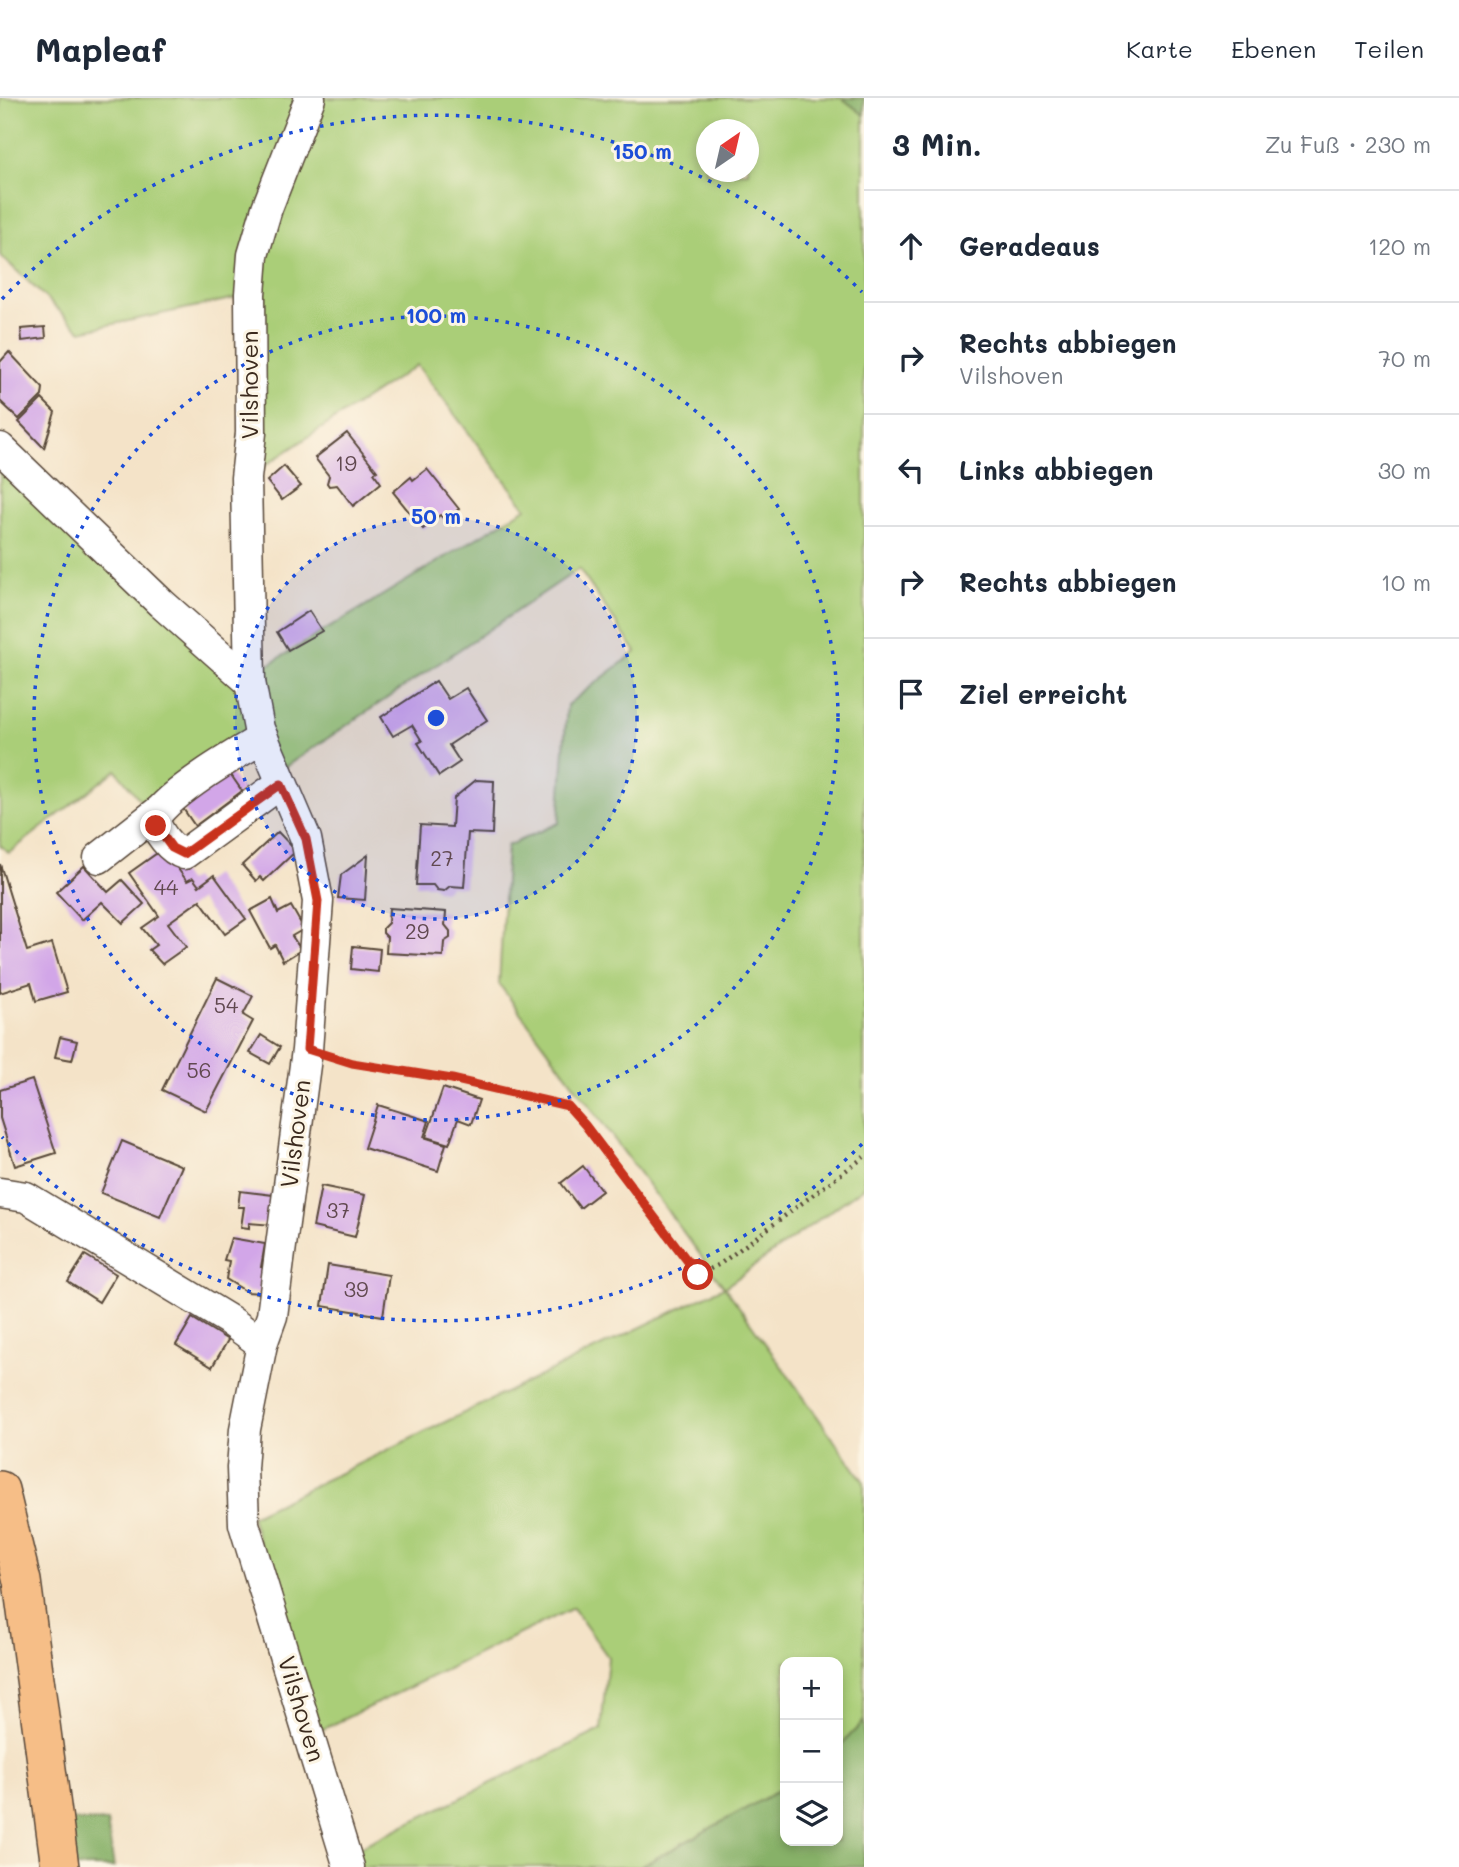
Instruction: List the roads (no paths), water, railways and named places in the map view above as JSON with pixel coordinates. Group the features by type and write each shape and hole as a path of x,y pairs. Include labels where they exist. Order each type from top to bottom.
{"main road":[{"path":"0,1490 22,1581 60,1867"}],"street":[{"name":"Vilshoven","path":"310,98 272,195 253,255 250,295 251,433 246,478 250,682 263,738 306,839 318,901 307,1049 272,1316 262,1344 245,1429 242,1468 244,1524 349,1867"},
{"path":"0,448 161,603 250,682"},
{"path":"99,858 229,758 263,738"},
{"path":"159,811 154,818 156,826 172,848 184,854 281,784"},
{"path":"0,1193 26,1197 229,1320 262,1344"}]}
